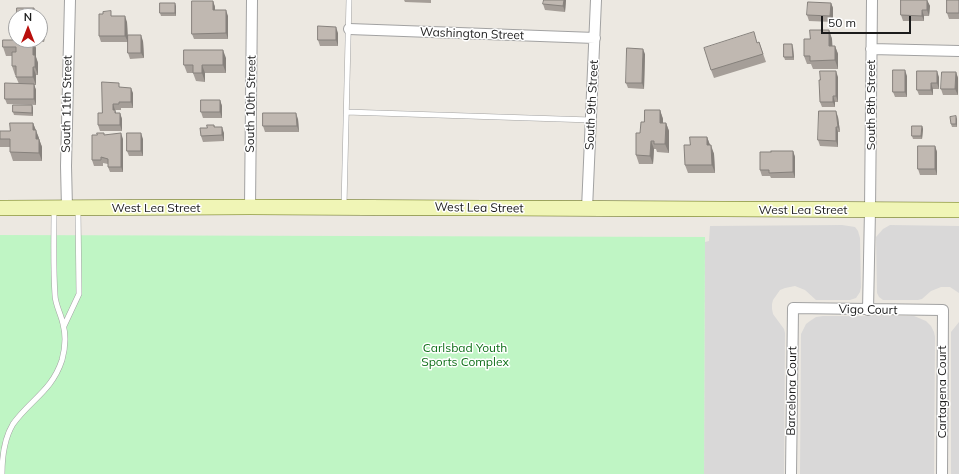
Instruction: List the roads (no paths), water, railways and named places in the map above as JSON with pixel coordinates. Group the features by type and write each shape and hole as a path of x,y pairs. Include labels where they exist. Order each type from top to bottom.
{"main road":[{"name":"West Lea Street","path":"0,208 250,207 959,210"}],"street":[{"name":"South 11th Street","path":"66,208 70,0"},
{"name":"South 10th Street","path":"250,207 252,0"},
{"name":"South 9th Street","path":"587,209 596,0"},
{"name":"South 8th Street","path":"868,310 872,0"},
{"name":"Washington Street","path":"349,29 594,38"},
{"path":"871,49 959,51"},
{"name":"Vigo Court","path":"793,308 943,310"},
{"name":"Barcelona Court","path":"791,474 793,308"},
{"name":"Cartagena Court","path":"942,474 943,310"}],"lane":[{"path":"344,208 349,0"},
{"path":"346,112 591,120"},
{"path":"64,326 79,294 66,208"},
{"path":"2,474 3,452 8,434 22,414 46,390 58,369 64,352 64,326 55,297 66,208"}],"park label":[{"name":"Carlsbad Youth Sports Complex","path":"465,355"}]}
